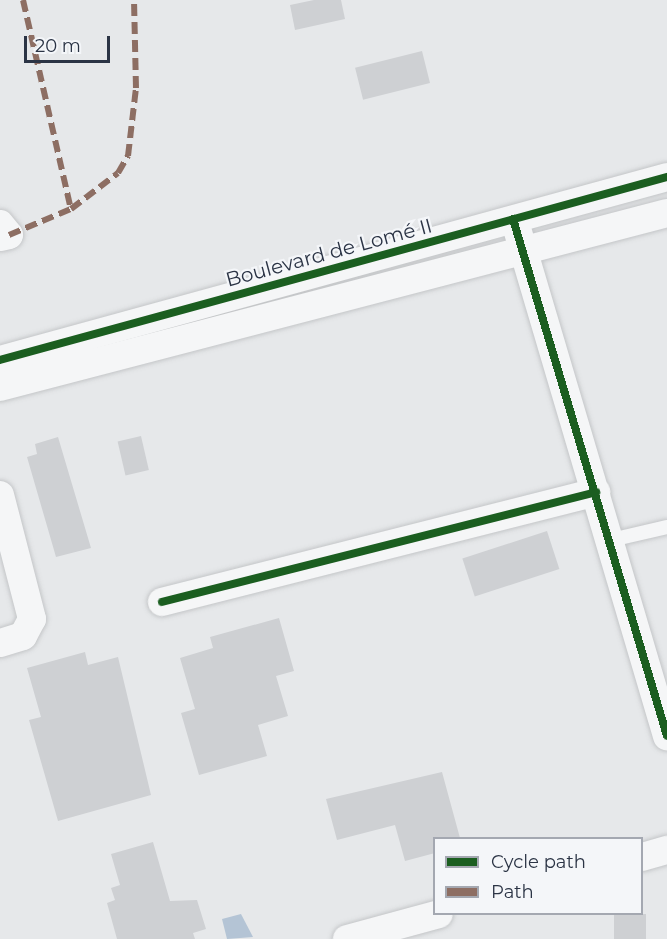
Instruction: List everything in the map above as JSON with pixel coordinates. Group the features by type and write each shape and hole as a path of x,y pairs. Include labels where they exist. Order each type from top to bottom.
{"street":[{"name":"Boulevard de Lomé II","path":"0,360 667,177"},
{"path":"0,387 667,213"},
{"path":"513,219 611,540 667,736"},
{"path":"0,224 9,235 0,237"},
{"path":"162,602 596,492"},
{"path":"0,495 32,619 23,636 0,643"},
{"path":"643,857 667,850"},
{"path":"347,939 435,915"}],"lane":[{"path":"611,540 667,527"}],"water":[{"path":"241,914 253,937 227,939 222,919"}],"building":[{"path":"314,0 341,0 345,19 295,30 290,5"},
{"path":"422,51 430,83 363,100 355,68"},
{"path":"141,436 149,470 125,476 118,441"},
{"path":"58,437 91,548 56,557 27,457 37,454 35,444"},
{"path":"547,531 559,569 475,597 462,559"},
{"path":"279,618 294,671 276,676 288,716 258,725 267,756 199,775 181,713 195,709 180,658 213,648 210,637"},
{"path":"85,652 88,665 118,657 151,795 58,821 29,720 41,717 27,668"},
{"path":"442,772 460,837 433,837 433,854 405,861 395,825 337,840 326,799"},
{"path":"153,842 170,901 197,900 206,929 193,933 195,939 117,939 107,903 115,900 111,888 120,885 111,854"},
{"path":"646,914 646,939 614,939 614,915"}],"marked path":[{"path":"23,0 71,209"},
{"path":"9,235 71,209 118,173 128,156 136,88 134,0"}],"cycle path":[{"path":"0,360 667,177"},
{"path":"513,219 667,736"},
{"path":"162,602 596,492"}]}
